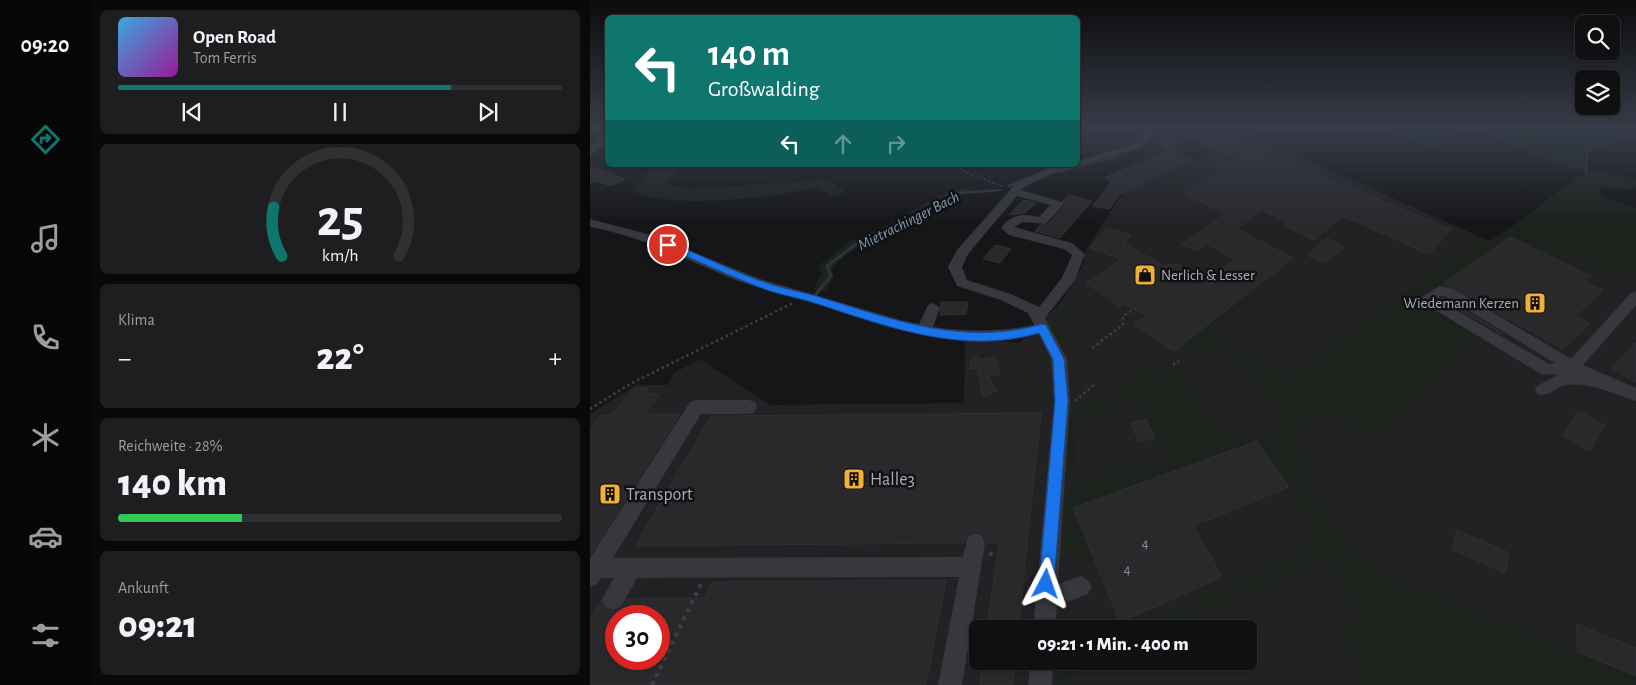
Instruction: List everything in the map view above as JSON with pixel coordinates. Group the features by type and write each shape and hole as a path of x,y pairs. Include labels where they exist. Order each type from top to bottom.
{"street":[{"path":"1045,620 1062,401 1059,359 1034,310 1006,297 962,284 955,267 962,253 1015,192 1029,180 1065,167"},
{"path":"590,223 612,226 654,240 764,286 805,296 904,328 949,335 1017,336 1040,324 1064,287 1077,263 1079,254 1068,246 1013,232 1007,228 1009,224 1016,220 1027,217 1042,221 1058,204 1015,192"},
{"path":"1636,296 1573,367 1547,370 1428,298 1439,291 1448,292 1573,367 1636,395"},
{"path":"924,331 932,308"},
{"path":"1543,390 1563,379 1600,380"},
{"path":"593,572 696,407 718,396"},
{"path":"696,407 750,406"},
{"path":"950,685 974,543"},
{"path":"593,572 632,567 970,567"},
{"path":"613,599 632,567"},
{"path":"1046,599 1081,587"},
{"path":"1040,685 1041,670"}],"path":[{"path":"959,167 968,173 1015,192"},
{"path":"590,409 630,384 701,350 805,296"},
{"path":"1092,348 1122,325 1123,316 1135,309"},
{"path":"1173,365 1179,361"},
{"path":"1072,404 1094,385"},
{"path":"652,685 693,602"}],"shaded area":[{"path":"1193,161 1310,161 1489,241 1508,230 1636,274 1636,685 590,685 590,414 636,385 668,385 674,373 700,359 770,405 964,403 965,339 1020,343 1063,300 1084,263 1085,252 1124,192"},
{"path":"1550,161 1585,161 1584,169 1576,172"},
{"path":"654,167 678,167 665,184 690,189 827,180 846,192 833,196 817,188 749,198 696,201 649,197 631,190"},
{"path":"1590,170 1636,179 1636,186 1628,190 1604,187 1600,190 1603,197 1636,208 1636,274 1614,275 1605,273 1556,252 1510,237 1422,298 1474,329 1465,349 1378,435 1308,411 1301,426 1305,486 1357,553 1397,579 1636,676 1636,685 1362,685 1342,628 1359,613 1326,557 1191,620 1153,620 1319,543 1289,487 1257,441 1073,508 1094,560 1063,563 1068,487 1130,466 1134,472 1169,460 1135,397 1077,423 1074,477 1066,477 1069,417 1087,398 1102,403 1139,377 1131,371 1168,359 1174,362 1156,371 1161,377 1176,369 1174,366 1177,364 1186,367 1184,376 1220,432 1248,441 1279,436 1283,415 1232,350 1191,350 1187,342 1243,298 1249,301 1212,330 1290,378 1482,237 1490,241"},
{"path":"965,188 971,189 946,205 924,213 919,219 895,230 886,238 875,238 848,253 832,268 834,276 826,291 813,290 822,273 818,266 850,241 909,216 910,212 936,197"},
{"path":"1076,296 1080,299 1059,327 1071,340 1064,345 1046,329"},
{"path":"1054,670 1085,670 1062,681 1061,685 1054,685"}],"building":[{"path":"1143,161 1190,161 1120,194 1109,209 1093,206 1111,182 1104,178"},
{"path":"1285,161 1451,229 1429,254 1343,216 1314,240 1282,225 1286,222 1262,210 1236,229 1293,258 1174,351 1134,325 1146,316 1124,303 1120,306 1086,283 1122,259 1089,248 1108,228 1131,235 1124,243 1162,265 1181,265 1182,270 1198,277 1205,273 1211,276 1235,259 1207,244 1197,251 1182,244 1225,214 1185,194 1217,174 1219,175 1220,172 1215,162"},
{"path":"590,166 625,179 611,186 596,181 590,183"},
{"path":"1069,195 1092,201 1060,238 1035,231 1040,225 1047,225 1065,205 1063,201"},
{"path":"1024,200 1036,203 1025,213 1009,215"},
{"name":"Wiedemann Kerzen","path":"1510,237 1591,276 1584,281 1603,290 1575,316 1590,324 1563,349 1444,283"},
{"path":"1327,238 1344,247 1324,263 1307,255"},
{"path":"995,245 1011,249 1000,263 983,259"},
{"path":"1444,298 1503,334 1440,299"},
{"path":"941,302 968,302 966,314 940,315"},
{"path":"1636,343 1636,382 1612,368"},
{"path":"977,356 980,360 995,357 1000,374 988,376 996,391 983,396 977,368 971,369 969,360"},
{"name":"Transport","path":"634,388 648,388 644,393 660,394 645,414 680,414 590,555 590,429 601,415 612,415"},
{"path":"1578,411 1604,425 1590,451 1563,436"},
{"name":"Halle3","path":"1041,413 1019,620 988,620 999,543 987,543 984,535 976,531 967,534 964,543 635,546 711,416"},
{"path":"1146,419 1155,438 1139,442 1131,423"},
{"path":"1257,441 1289,487 1193,526 1222,577 1125,620 1119,620 1073,508"},
{"path":"1457,530 1509,553 1505,573 1452,549"},
{"path":"946,580 926,685 590,685 590,618 601,600 605,609 605,670 670,670 670,605 624,605 627,599 705,598 712,582"},
{"path":"1576,624 1636,648 1636,676 1578,652"},
{"path":"982,670 1014,670 1013,685 980,685"}],"waterway":[{"name":"Mietrachinger Bach","path":"1080,166 1100,161"},
{"path":"1586,161 1586,172"},
{"name":"Mietrachinger Bach","path":"1058,172 1077,167"},
{"name":"Mietrachinger Bach","path":"1009,186 1027,178"},
{"name":"Mietrachinger Bach","path":"890,227 959,193 1000,190"},
{"name":"Mietrachinger Bach","path":"816,294 831,276 827,266 856,244 893,225"}],"place":[{"name":"Nerlich & Lesser","path":"1145,275"},
{"name":"Wiedemann Kerzen","path":"1535,303"},
{"name":"Halle3","path":"854,479"},
{"name":"Transport","path":"610,494"}],"route":[{"path":"668,245 696,255 736,275 764,286 814,299 904,328 949,335 1017,336 1042,328 1059,359 1062,401 1046,584"}]}
